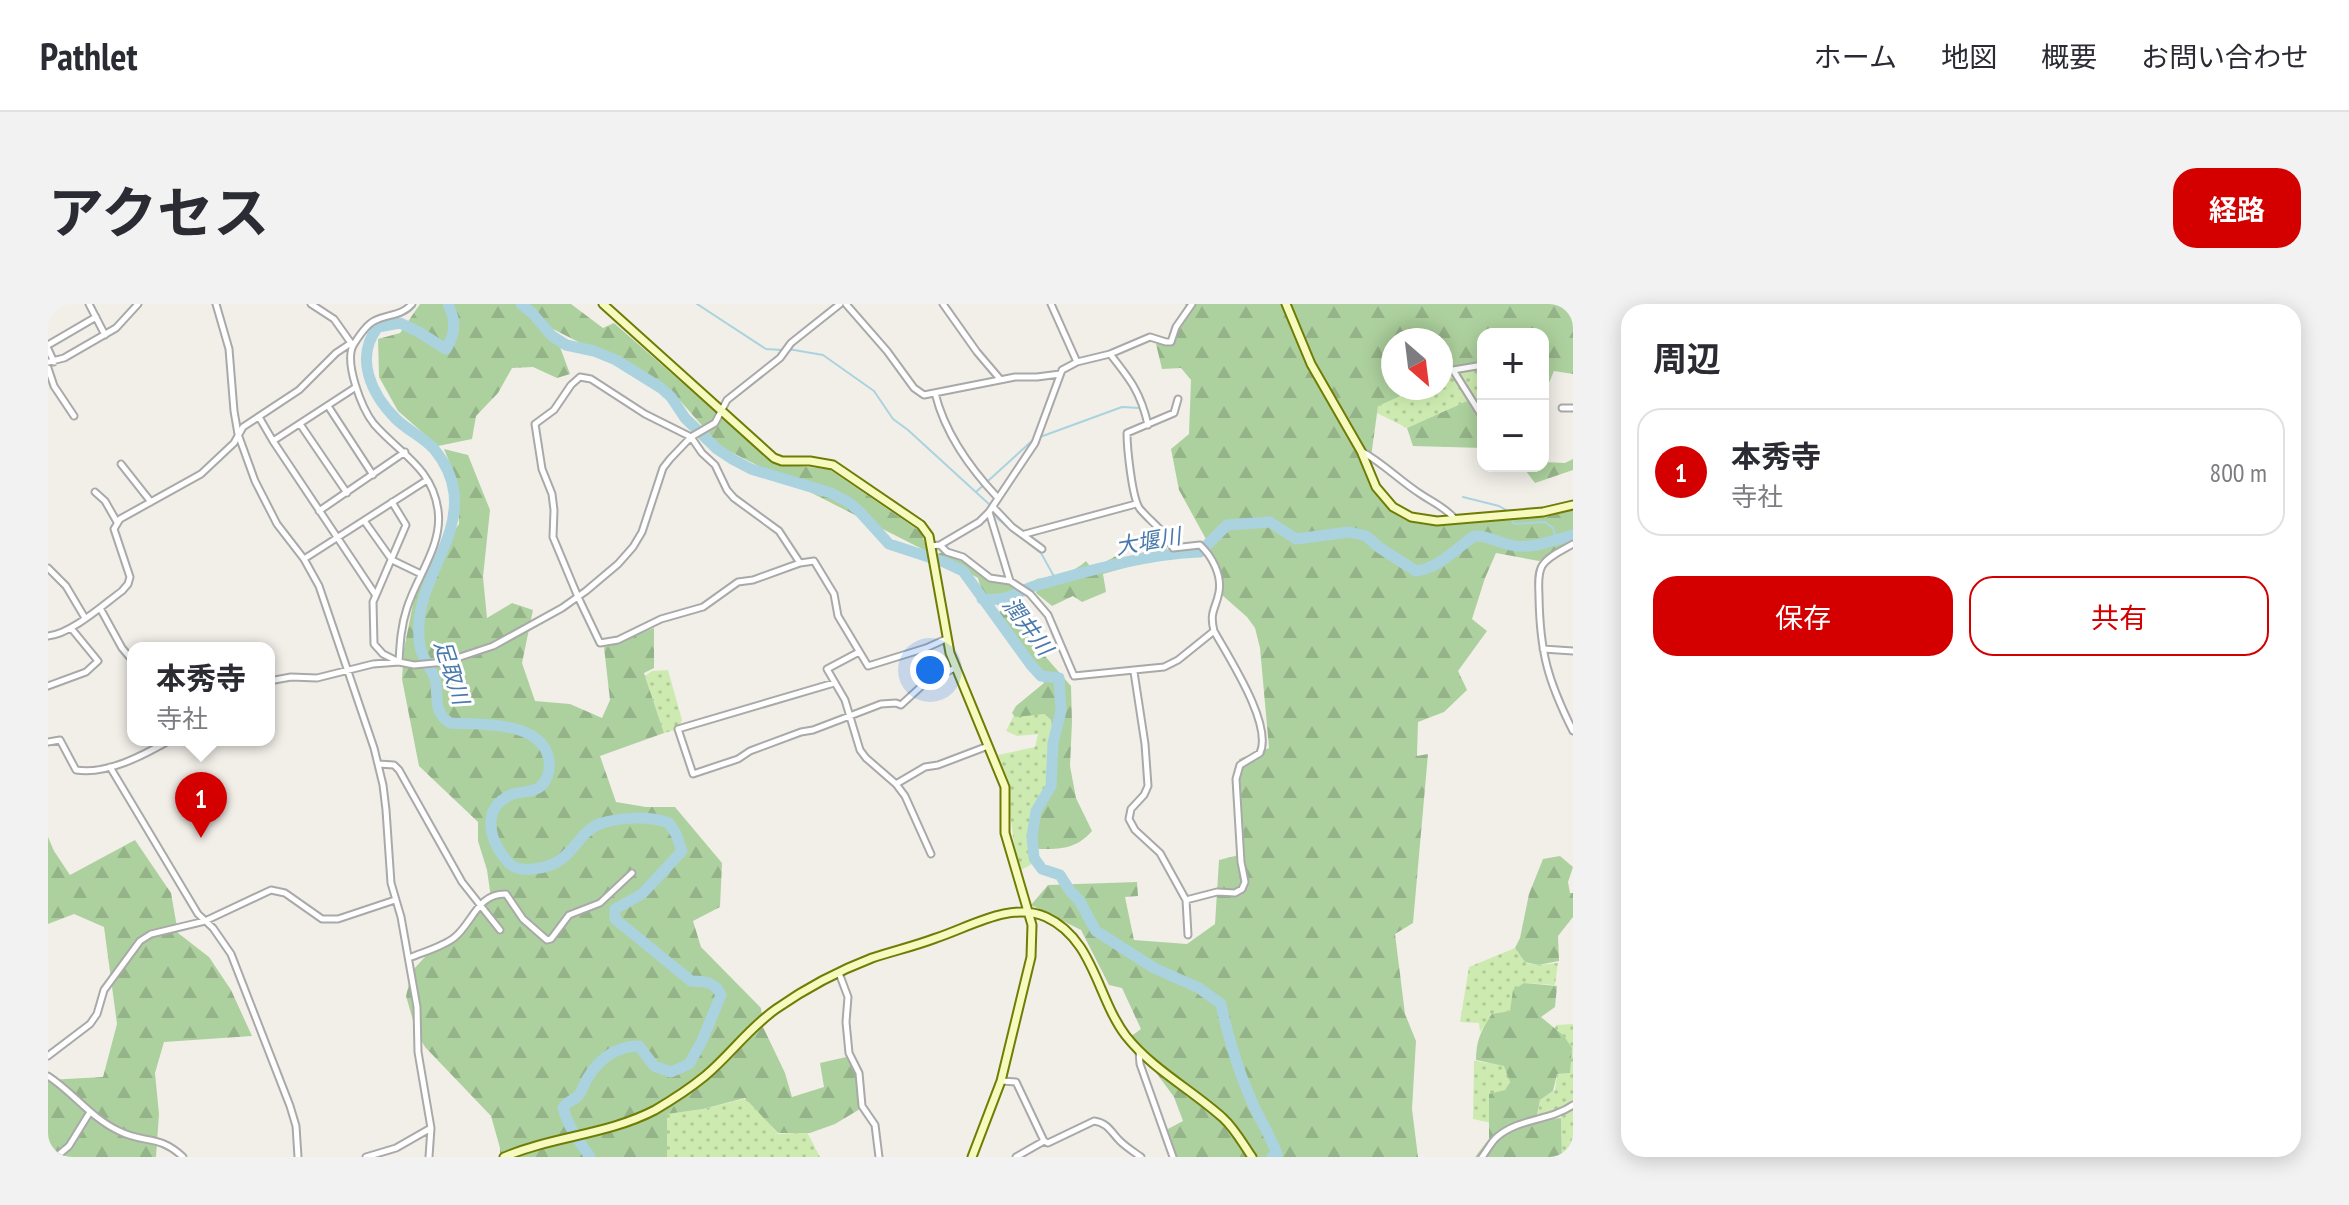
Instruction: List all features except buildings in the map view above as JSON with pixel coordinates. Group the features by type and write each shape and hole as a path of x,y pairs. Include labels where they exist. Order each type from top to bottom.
{"street":[{"path":"89,304 105,335"},
{"path":"50,364 116,328 138,304"},
{"path":"216,304 229,349 238,434 255,481 277,524 314,575 328,606 378,764 383,785 390,873 417,1007 418,1052 431,1128 429,1157"},
{"path":"311,304 334,319 351,345 351,370 370,419 420,468 438,506 440,526 407,605 401,628 399,662"},
{"path":"48,636 71,628 128,584 130,577 114,529 117,522 201,474 234,443 243,427 299,390 336,353 351,345 371,322 400,313 412,304"},
{"path":"603,304 774,458 833,465 926,529 934,547 946,639 1005,787 1005,833 1032,925 1031,957 1001,1081 972,1157"},
{"path":"392,502 406,525 373,602 374,644 383,654 399,662 435,664 517,635 578,597 618,564 642,532 663,468 692,436 715,423 727,400 780,358 791,343 843,304 887,351 918,393 924,395 1000,379 1060,374"},
{"path":"943,304 1000,379"},
{"path":"1051,304 1077,362"},
{"path":"934,547 979,522 991,509 1035,443 1060,374 1067,366 1110,354 1150,337 1171,342 1176,327 1192,304"},
{"path":"1286,304 1311,364 1361,451 1376,487 1393,507 1424,520 1543,512 1573,505"},
{"path":"74,416 54,386 48,347 96,317"},
{"path":"1110,354 1143,401 1148,426"},
{"path":"1477,366 1453,370 1477,408"},
{"path":"800,563 779,531 727,490 715,465 702,453 692,436 645,414 591,379 580,377 554,410 535,424 542,469 552,494 553,537 600,643 618,640 661,619 703,607 738,582 814,561 834,594 838,616 868,666 946,639"},
{"path":"273,441 356,387"},
{"path":"935,393 940,414 966,460 998,498"},
{"path":"1178,399 1174,413 1127,433 1136,504 1163,532 1173,548 1200,545 1208,553 1216,569 1220,591 1211,617 1214,631 1257,712 1264,742 1260,753 1240,765 1236,779 1245,882 1242,889 1235,893 1217,892 1186,900"},
{"path":"328,406 373,475"},
{"path":"1562,408 1573,408"},
{"path":"259,417 375,595"},
{"path":"300,424 347,493"},
{"path":"1361,451 1447,510 1455,519"},
{"path":"319,511 405,452"},
{"path":"121,464 151,502"},
{"path":"304,559 427,480"},
{"path":"95,492 105,501 117,522"},
{"path":"1025,534 1136,504"},
{"path":"991,509 1042,549"},
{"path":"991,509 1013,583"},
{"path":"365,521 392,560 421,574"},
{"path":"1573,544 1541,567 1539,586 1543,649 1551,683 1573,731"},
{"path":"934,547 963,557 990,578 1013,583 1030,594 1048,615 1074,676 1164,667 1178,660 1214,631"},
{"path":"48,568 66,586 85,618"},
{"path":"100,608 127,654"},
{"path":"48,686 86,672 98,661 71,628"},
{"path":"1543,649 1573,651"},
{"path":"859,652 827,669 845,700 860,750 905,796 931,854"},
{"path":"275,680 317,678 347,669 399,662"},
{"path":"834,683 678,729 693,774 881,704 901,705 926,682 955,668"},
{"path":"1134,672 1148,786 1131,809 1129,819 1135,830 1160,853 1186,900 1188,935"},
{"path":"48,742 60,740 76,770 83,771 110,767 159,746"},
{"path":"896,784 925,767 988,746"},
{"path":"378,764 394,765 399,770 462,882 500,930"},
{"path":"110,767 198,914 231,954 290,1106 296,1126 298,1157"},
{"path":"409,958 453,939 479,905 498,894 506,894 523,919 547,940 551,939 569,915 600,903 632,873"},
{"path":"48,1056 90,1024 97,1014 104,990 140,941 151,934 205,921 271,890 285,893 322,919 338,919 395,900"},
{"path":"504,1157 653,1111 706,1075 766,1017 803,991 839,973 872,958 1004,914 1028,911 1049,918 1078,944 1122,1029 1139,1050 1226,1120 1252,1157"},
{"path":"839,973 848,997 846,1022 849,1053 859,1073 862,1106 875,1125 879,1157"},
{"path":"1139,1050 1140,1064 1172,1157"},
{"path":"48,1076 119,1132 166,1143 183,1157"},
{"path":"1001,1081 1016,1082 1044,1141"},
{"path":"1482,1157 1495,1139 1506,1131 1553,1116 1573,1105"},
{"path":"56,1157 69,1146 90,1112"},
{"path":"1016,1157 1044,1141 1048,1143 1094,1121 1102,1122 1141,1157"},
{"path":"366,1157 396,1148 431,1128"}],"green space":[{"path":"420,304 518,304 560,347 570,374 557,378 533,367 512,368 498,393 476,416 472,439 438,446 398,411 379,377 378,339 400,333"},
{"path":"522,304 571,304 603,328 614,323 775,464 829,469 921,532 928,552 721,447 675,395 628,367 541,323"},
{"path":"1185,304 1573,304 1573,374 1554,371 1549,383 1549,328 1477,328 1477,366 1453,370 1453,328 1381,328 1381,400 1391,400 1378,406 1368,479 1388,507 1405,520 1439,525 1573,509 1573,542 1539,561 1496,553 1472,619 1487,631 1458,671 1467,690 1444,712 1418,722 1417,756 1428,754 1413,923 1395,934 1405,1014 1416,1041 1412,1109 1418,1157 1175,1157 1166,1130 1183,1121 1174,1097 1130,1037 1141,1029 1122,988 1109,985 1081,930 1031,905 1048,885 1137,882 1138,896 1125,897 1134,940 1187,944 1215,924 1219,860 1239,855 1239,759 1269,748 1260,648 1255,628 1222,595 1208,547 1218,535 1207,541 1179,490 1171,449 1189,434 1191,380 1181,368 1162,369 1156,344 1171,344 1189,314"},
{"path":"1477,368 1477,408 1467,401 1407,428 1377,413 1378,405 1389,400 1453,400 1453,370"},
{"path":"1467,401 1477,408 1477,448 1413,446 1407,428"},
{"path":"444,449 468,455 490,510 483,577 487,618 512,603 533,610 522,663 535,701 570,704 602,718 610,700 604,647 654,628 654,668 644,673 664,733 600,756 616,802 646,807 675,807 722,863 720,907 693,921 701,947 761,1008 763,1027 785,1073 792,1097 824,1087 820,1063 846,1057 855,1066 860,1109 835,1124 810,1133 778,1133 745,1098 667,1114 667,1157 500,1157 491,1116 425,1047 416,1031 406,996 412,971 435,946 469,924 491,898 478,841 478,822 419,766 402,679 404,649 414,599 427,568 459,524 457,481"},
{"path":"1573,459 1573,470 1535,483 1527,472 1549,472 1549,462 1565,463"},
{"path":"1165,544 1167,549 1156,559 1103,574 1106,592 1082,602 1073,596 1052,606 1036,593 1036,579 1069,572 1086,561 1092,569 1116,556 1119,560"},
{"path":"943,552 962,558 987,581 1006,583 1023,592 1023,598 999,605 988,603 978,578 935,555"},
{"path":"1004,609 1071,686 1070,766 1076,798 1092,831 1068,847 1039,849 1032,842 1031,813 1044,798 1051,771 1051,720 1044,714 1015,717 1012,713 1044,683 993,615"},
{"path":"668,670 682,720 678,729 664,733 645,676 652,671"},
{"path":"1041,712 1051,720 1053,774 1047,796 1032,812 1032,864 1021,870 1015,852 1010,784 998,755 1035,747 1038,734 1017,736 1006,731 1014,715"},
{"path":"48,837 70,875 135,840 171,893 178,933 209,957 231,990 252,1036 164,1042 155,1073 159,1114 156,1157 48,1157 48,1080 103,1077 117,1024 104,927 74,914 48,924"},
{"path":"1560,856 1573,867 1568,882 1570,893 1573,893 1573,917 1558,936 1559,961 1538,965 1525,962 1515,948 1529,894 1543,859"},
{"path":"1515,948 1527,963 1558,963 1555,985 1524,983 1510,1011 1492,1015 1480,1032 1479,1023 1460,1022 1469,967"},
{"path":"1524,983 1557,986 1555,1007 1541,1017 1564,1036 1572,1048 1570,1073 1557,1074 1553,1091 1540,1100 1536,1120 1561,1118 1562,1157 1475,1157 1489,1139 1489,1094 1505,1090 1510,1082 1504,1066 1476,1060 1478,1041 1492,1014 1510,1011 1513,990"},
{"path":"1573,1024 1573,1157 1562,1157 1561,1113 1537,1118 1540,1100 1555,1090 1557,1074 1570,1073 1554,1032 1556,1025"},
{"path":"1474,1061 1504,1065 1510,1081 1491,1123 1473,1119"},
{"path":"748,1098 778,1134 807,1132 820,1157 667,1157 666,1114"}],"waterway":[{"name":"足取川","path":"448,304 454,327 446,349 400,323 378,327 367,351 369,375 379,398 396,419 434,449 453,487 454,513 450,531 428,585 419,624 421,651 435,679 438,708 450,723 520,730 542,744 548,756 549,771 542,785 502,800 492,816 491,826 497,846 515,867 533,869 558,862 585,834 602,823 636,818 669,823 682,851 642,894 615,909 615,919 691,981 709,983 721,995 689,1064 671,1072 654,1066 639,1046 615,1051 597,1065 576,1098 563,1108 571,1128 590,1157"},
{"name":"潤井川","path":"521,304 552,336 566,345 616,360 661,388 685,418 732,459 751,469 831,493 859,511 889,544 963,571 1031,665 1041,676 1059,678 1061,711 1053,743 1051,786 1036,811 1032,836 1034,858 1042,869 1060,875 1079,900 1096,931 1154,968 1199,988 1221,1004 1243,1079 1277,1154 1272,1157"},
{"path":"697,304 766,349 782,350"},
{"path":"788,349 823,355 874,391 893,419 990,505"},
{"path":"1040,437 1122,407 1140,408"},
{"path":"977,491 1034,439"},
{"path":"1463,497 1506,510"},
{"path":"993,511 1010,529"},
{"path":"1512,520 1514,524 1545,522 1553,528 1556,539"},
{"name":"大堰川","path":"982,599 1007,597 1041,584 1119,564 1200,552 1227,525 1270,522 1296,539 1349,532 1366,536 1416,571 1440,562 1474,536 1526,546 1573,535"},
{"path":"1015,533 1041,553 1056,580"}],"place":[{"name":"本秀寺","path":"201,838"}]}
